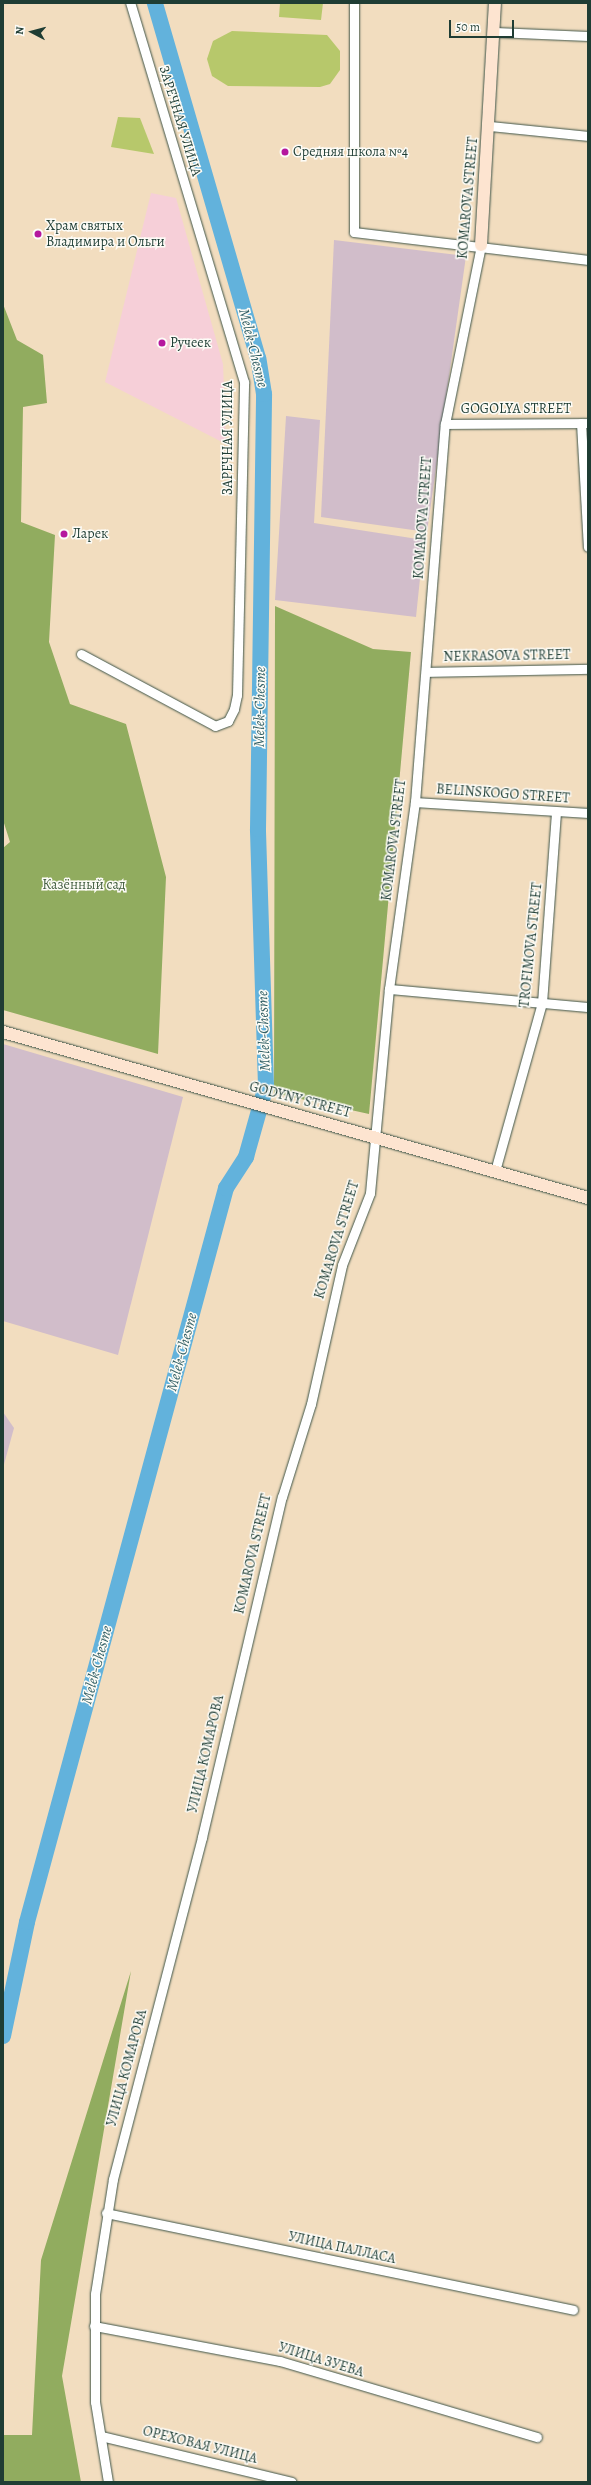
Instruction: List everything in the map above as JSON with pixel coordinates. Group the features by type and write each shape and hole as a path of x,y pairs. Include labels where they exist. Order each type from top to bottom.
{"main road":[{"name":"KOMAROVA STREET","path":"481,245 490,126 495,3"},
{"name":"GODYNY STREET","path":"3,1032 374,1136 588,1198"}],"street":[{"name":"ЗАРЕЧНАЯ УЛИЦА","path":"81,654 215,726 228,721 234,709 237,695 244,382 130,3"},
{"path":"354,3 354,232 481,245 588,260"},
{"path":"495,32 588,36"},
{"path":"490,126 588,136"},
{"name":"KOMAROVA STREET","path":"106,2214 202,1837 282,1497 311,1404 342,1265 370,1193 374,1136 389,989 415,802 445,424 481,245"},
{"path":"585,423 588,547"},
{"name":"GOGOLYA STREET","path":"445,424 585,423"},
{"name":"NEKRASOVA STREET","path":"426,672 588,669"},
{"name":"BELINSKOGO STREET","path":"415,802 588,813"},
{"name":"TROFIMOVA STREET","path":"495,1171 542,1002 556,812"},
{"path":"389,989 588,1007"},
{"path":"106,2214 94,2294 94,2326 95,2402 108,2482"},
{"name":"УЛИЦА ПАЛЛАСА","path":"106,2214 573,2310"},
{"name":"УЛИЦА ЗУЕВА","path":"94,2326 280,2361 536,2437"},
{"name":"ОРЕХОВАЯ УЛИЦА","path":"101,2436 292,2482"}],"shaded area":[{"path":"151,193 176,198 223,364 226,444 105,382"},
{"path":"334,240 466,256 427,532 321,517"},
{"path":"286,416 320,420 314,523 424,540 416,617 275,600"},
{"path":"3,1044 183,1097 118,1355 3,1321"},
{"path":"3,1412 14,1428 3,1468"}],"green space":[{"path":"280,3 323,3 321,20 279,17"},
{"path":"232,31 327,35 340,51 340,70 330,84 320,87 228,86 212,76 207,59 213,41"},
{"path":"118,117 140,118 154,154 111,147"},
{"name":"Казённый сад","path":"3,304 17,340 43,355 47,403 23,407 21,522 55,535 49,642 70,704 126,724 166,877 158,1054 3,1010 3,848 10,842 3,820"},
{"path":"275,606 373,649 411,652 369,1114 274,1093"},
{"path":"131,1971 62,2376 81,2482 4,2482 3,2435 32,2435 41,2260"}],"waterway":[{"name":"Melek-Chesme","path":"3,2036 27,1922 226,1188 246,1157 266,1086 258,829 264,394 258,358 155,3"}],"place":[{"name":"Средняя школа №4","path":"285,152"},
{"name":"Храм святых Владимира и Ольги","path":"38,234"},
{"name":"Ручеек","path":"162,343"},
{"name":"Ларек","path":"64,534"}]}
